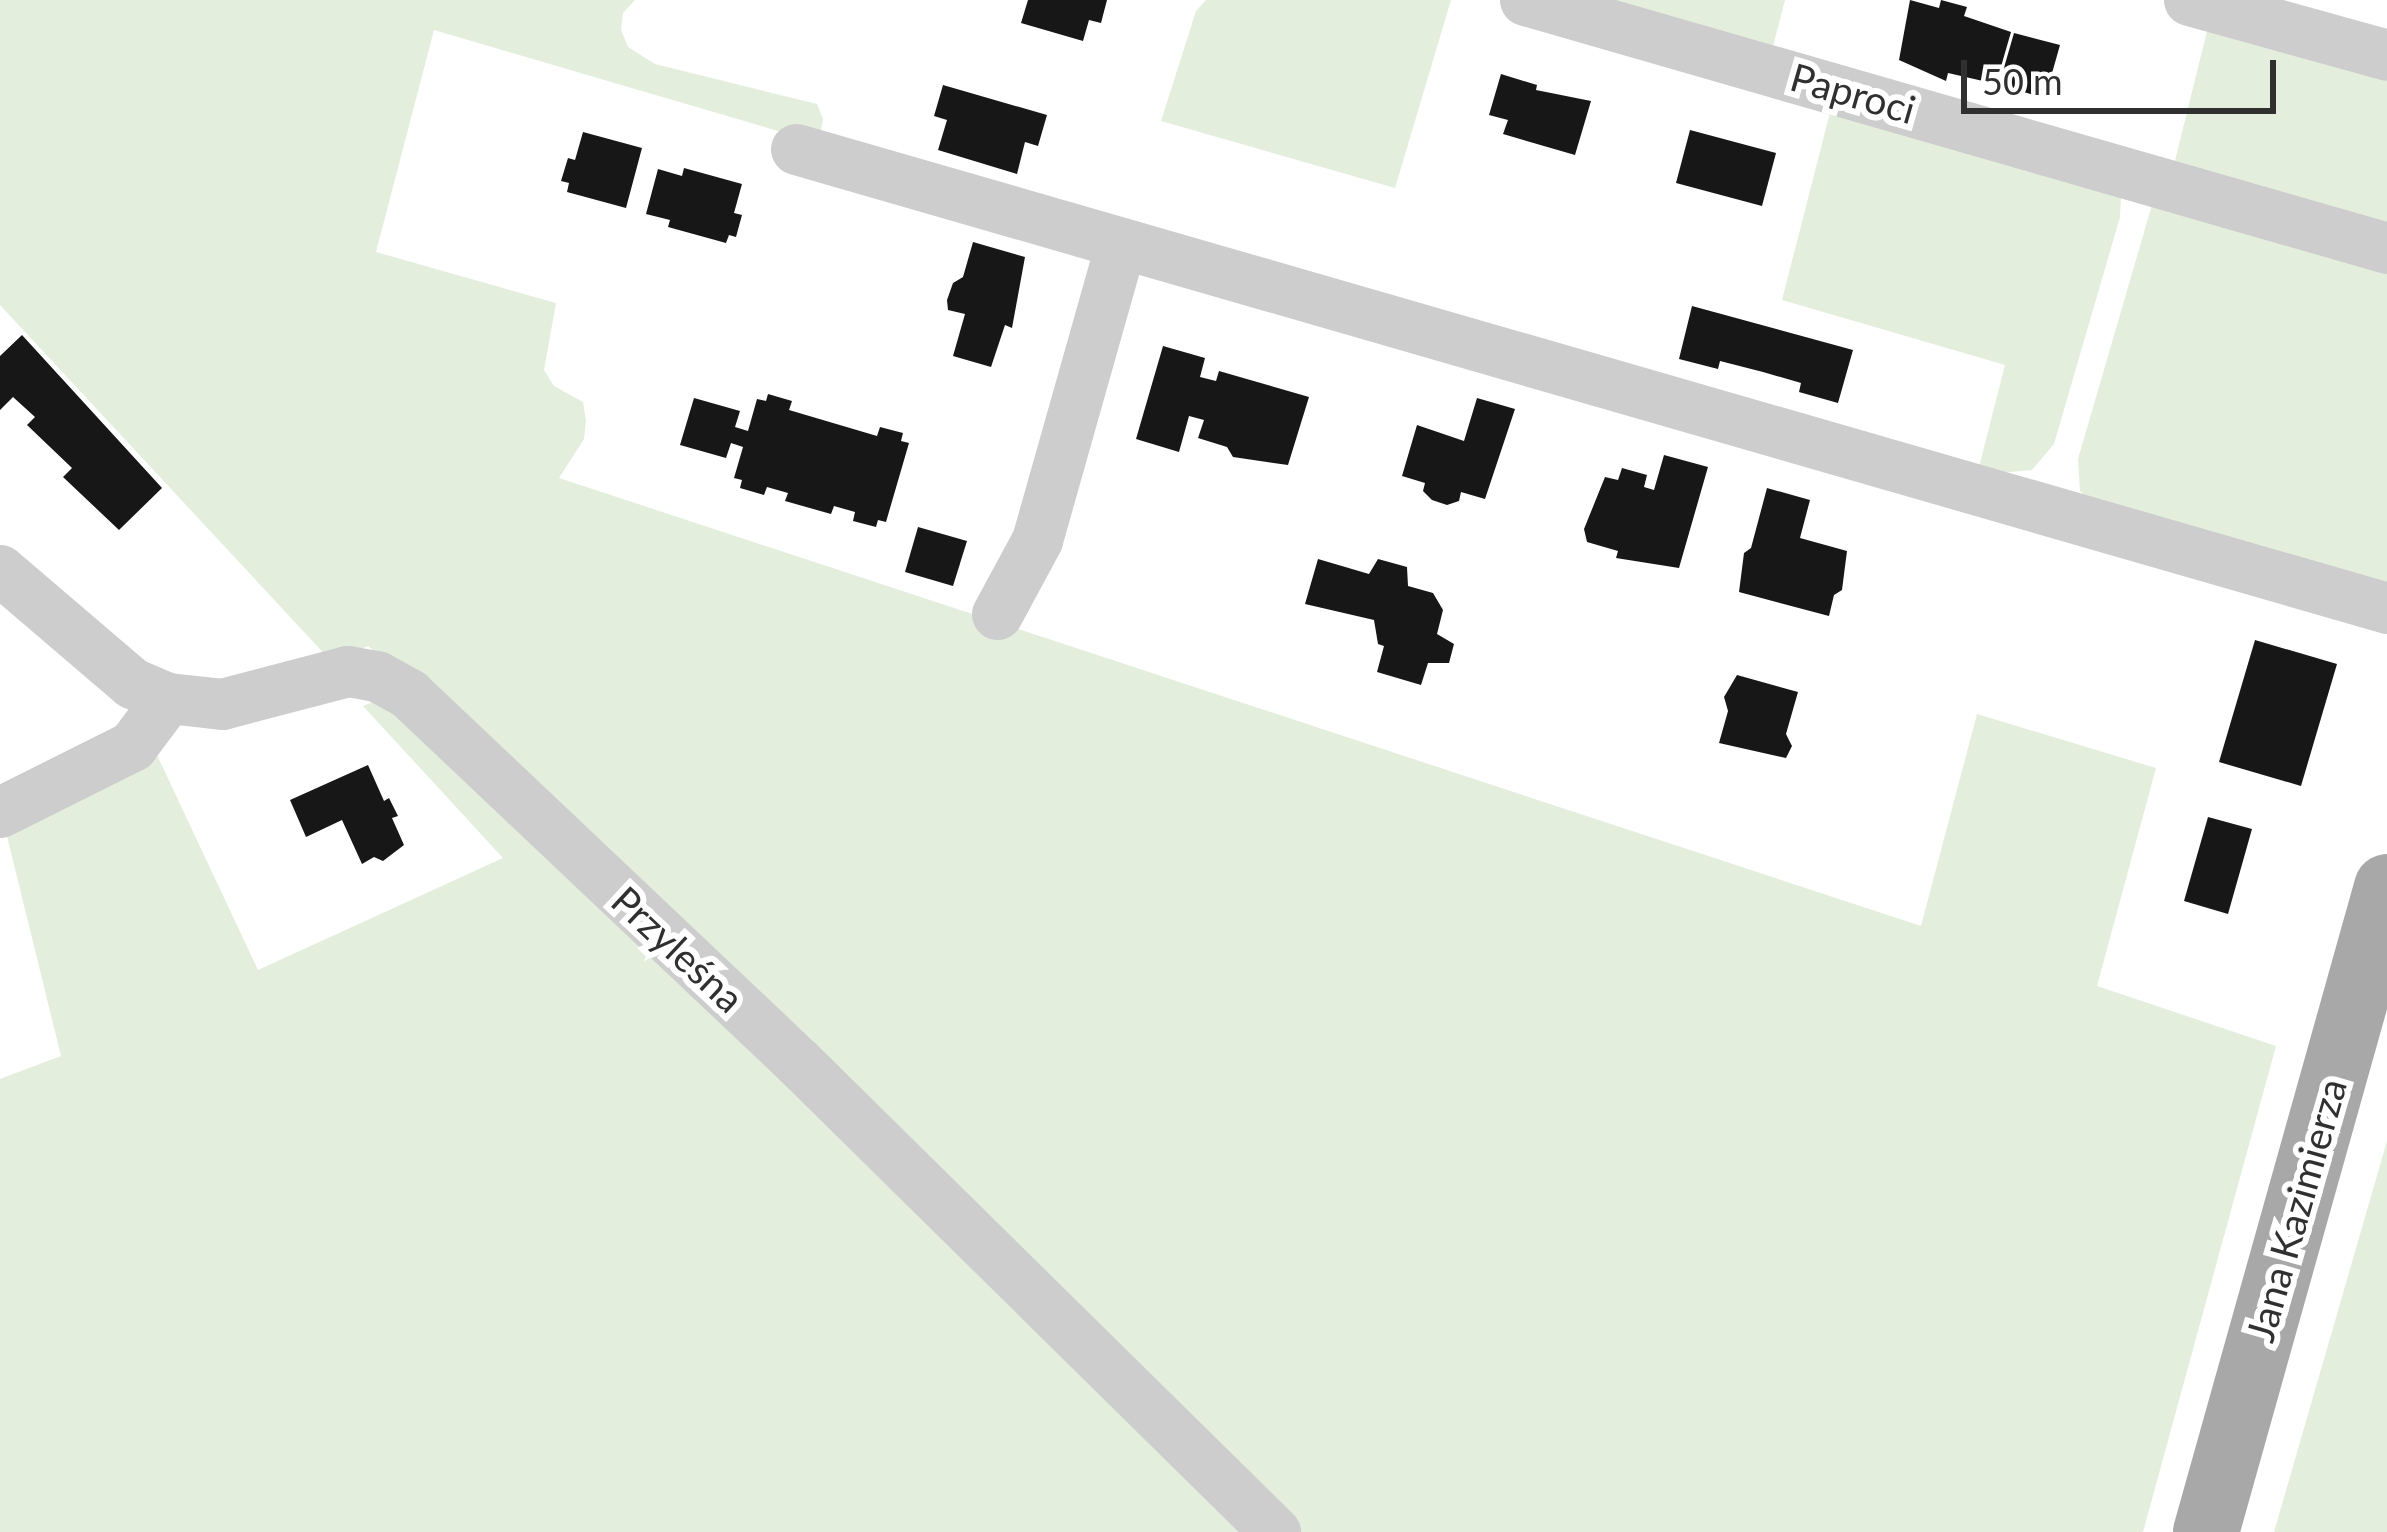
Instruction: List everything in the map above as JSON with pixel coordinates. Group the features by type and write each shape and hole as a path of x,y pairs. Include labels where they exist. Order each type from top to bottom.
{"main road":[{"name":"Jana Kazimierza","path":"2206,1532 2387,887"}],"street":[{"name":"Paproci","path":"1525,0 2387,248"},
{"path":"2189,0 2387,56"},
{"path":"796,148 2387,608"},
{"path":"998,614 1037,540 1120,244"},
{"name":"Przyleśna","path":"0,570 132,683 168,698 222,704 348,671 377,676 409,694 798,1062 1275,1532"},
{"path":"0,812 132,746 168,698"}],"green space":[{"path":"0,0 635,0 623,13 621,30 628,47 655,64 817,104 823,119 819,143 434,30 376,252 556,303 544,370 554,386 583,402 586,421 584,439 559,478 1921,926 1977,714 2156,768 2097,986 2276,1046 2143,1532 1301,1532 417,685 368,646 331,661 0,305"},
{"path":"1206,0 1451,0 1395,188 1161,121 1196,11"},
{"path":"1578,0 1785,0 1771,54"},
{"path":"2208,27 2387,79 2387,235 2172,173"},
{"path":"1833,101 2121,197 2120,217 2054,444 2032,470 1977,475 2005,365 1782,300"},
{"path":"2156,191 2387,258 2387,590 2101,512 2080,491 2078,459"},
{"path":"385,697 597,892 1245,1532 0,1532 0,1079 61,1056 5,828 157,755 258,970 503,858 363,706"},
{"path":"2387,1141 2387,1532 2274,1532"}],"building":[{"path":"1028,0 1107,0 1101,23 1089,20 1083,41 1021,23"},
{"path":"1910,0 1939,8 1941,0 1967,7 1964,16 2011,32 1996,84 1948,73 1946,81 1899,60"},
{"path":"2014,33 2060,45 2045,98 1999,85"},
{"path":"1501,74 1537,85 1536,90 1591,101 1575,155 1503,134 1508,120 1489,115"},
{"path":"943,85 1047,115 1038,146 1025,142 1017,174 938,150 947,120 934,116"},
{"path":"1690,130 1776,153 1762,206 1676,183"},
{"path":"583,132 642,148 626,208 567,192 569,183 561,181 568,158 575,160"},
{"path":"684,168 742,184 734,213 742,215 736,237 729,235 726,243 668,227 670,220 646,214 658,169 682,176"},
{"path":"973,242 1025,257 1012,328 1005,325 991,367 953,356 965,314 948,310 947,300 953,283 963,277"},
{"path":"1692,306 1853,350 1838,403 1799,392 1801,383 1763,372 1720,361 1718,369 1679,359"},
{"path":"22,335 162,488 119,530 63,477 72,468 27,425 35,417 13,397 0,410 0,356"},
{"path":"1163,346 1205,358 1200,377 1216,381 1219,371 1309,397 1288,465 1233,457 1227,447 1198,438 1204,420 1189,416 1179,452 1136,439"},
{"path":"768,394 792,401 789,410 877,436 880,427 903,433 901,441 909,443 886,522 878,520 876,527 853,521 855,512 834,506 831,514 785,501 788,493 767,487 764,495 740,488 742,480 734,478 743,447 731,443 726,458 680,445 694,398 740,411 735,427 748,431 757,399 766,401"},
{"path":"1477,398 1515,409 1485,499 1461,492 1459,501 1447,505 1432,500 1423,491 1425,483 1402,476 1417,425 1464,441"},
{"path":"1664,455 1708,467 1679,568 1616,558 1618,551 1587,542 1584,529 1605,477 1618,480 1622,468 1647,475 1644,487 1654,490"},
{"path":"1767,488 1810,500 1800,538 1847,551 1842,590 1834,595 1829,616 1739,592 1744,553 1751,548"},
{"path":"918,527 967,541 953,586 905,572"},
{"path":"1318,559 1369,574 1378,559 1407,567 1408,586 1433,593 1443,610 1437,634 1454,644 1449,663 1428,663 1421,685 1377,672 1384,646 1378,644 1374,620 1305,604"},
{"path":"2255,640 2337,664 2301,786 2219,762"},
{"path":"1737,675 1798,692 1786,734 1792,746 1786,758 1719,743 1728,711 1724,697"},
{"path":"368,765 384,801 389,798 398,816 392,818 404,845 383,861 374,857 362,864 342,820 306,837 290,800"},
{"path":"2208,817 2252,829 2228,914 2184,901"}]}
